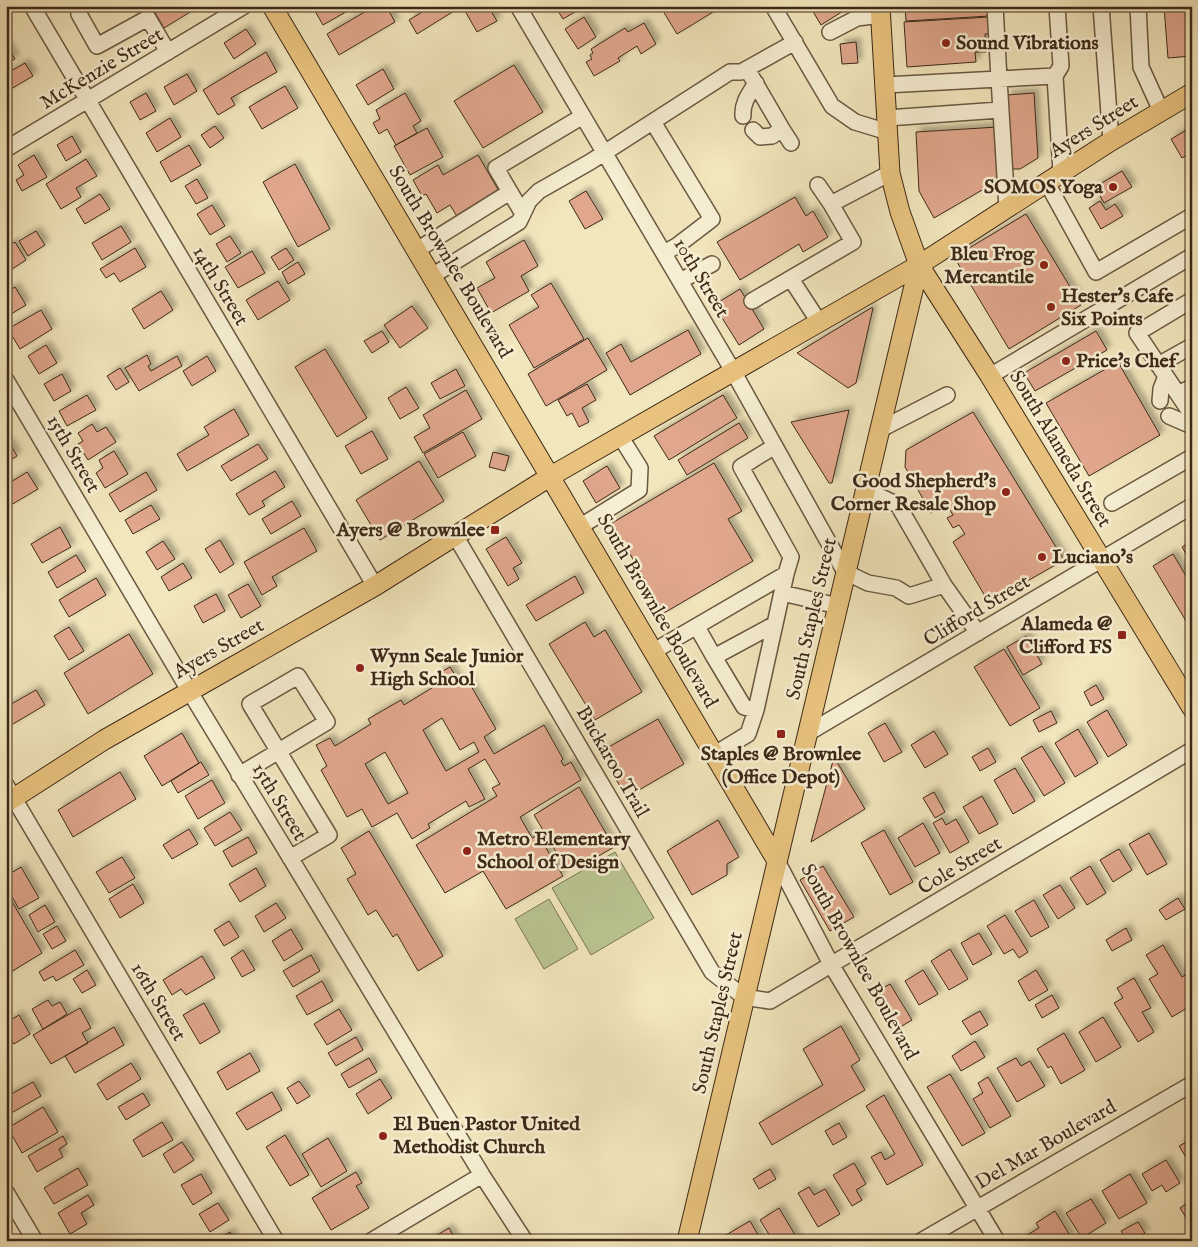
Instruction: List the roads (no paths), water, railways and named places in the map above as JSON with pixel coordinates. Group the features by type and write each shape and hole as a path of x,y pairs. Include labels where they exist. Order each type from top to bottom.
{"main road":[{"name":"South Brownlee Boulevard","path":"272,6 581,526 777,861"},
{"path":"881,11 890,173 900,212 919,265"},
{"name":"Ayers Street","path":"9,795 374,586 456,537 551,476 919,265 1111,141 1192,93"},
{"name":"South Alameda Street","path":"919,265 990,376 1192,708"},
{"name":"South Staples Street","path":"687,1241 919,265"}],"street":[{"name":"14th Street","path":"32,6 374,586"},
{"path":"93,6 79,10 97,46 144,12 168,52"},
{"name":"McKenzie Street","path":"6,150 244,6"},
{"name":"10th Street","path":"518,6 733,371 846,572"},
{"path":"773,6 832,106 855,122 887,125 1000,110"},
{"path":"995,6 1007,208"},
{"path":"885,85 1055,76 1060,72 1057,6"},
{"path":"1102,6 1111,141"},
{"path":"1138,6 1141,67 1161,111"},
{"path":"830,32 857,18 881,11"},
{"path":"432,276 519,222 529,201 539,191 653,122 730,72 741,72 795,42"},
{"path":"747,69 790,143"},
{"path":"1055,76 1054,178 1096,272 1190,217 1192,220"},
{"path":"743,116 742,108 756,83"},
{"path":"523,214 496,168 583,116"},
{"path":"653,122 712,219 678,245 664,253"},
{"path":"753,130 760,137 772,136 782,129"},
{"path":"831,204 890,173"},
{"path":"752,302 853,242 818,184"},
{"path":"417,250 510,192"},
{"path":"990,376 1192,256"},
{"path":"680,281 712,264"},
{"path":"791,279 819,322"},
{"path":"1192,300 1137,333 1192,415"},
{"path":"1160,401 1162,371 1192,346"},
{"name":"15th Street","path":"6,380 239,775 482,1175 525,1241"},
{"path":"1178,394 1192,387"},
{"path":"881,429 947,395"},
{"path":"1169,416 1192,426"},
{"path":"581,526 639,490 640,468 620,436"},
{"path":"715,754 748,734 756,710 790,557 741,468 775,446"},
{"path":"1112,503 1192,457"},
{"path":"866,490 898,505 944,585 978,633"},
{"name":"Clifford Street","path":"808,734 1192,506"},
{"name":"Buckaroo Trail","path":"456,537 712,972 744,997"},
{"path":"846,572 868,583 896,588 909,596 944,585"},
{"path":"654,651 786,574"},
{"path":"782,594 838,606"},
{"path":"714,657 775,624"},
{"path":"697,627 744,707 756,710"},
{"path":"239,775 278,751 326,722 298,676 250,704 278,751 329,834 290,858"},
{"name":"Cole Street","path":"744,997 770,1001 832,966 1192,750"},
{"name":"16th Street","path":"9,795 276,1241"},
{"name":"South Brownlee Boulevard","path":"777,861 832,966 997,1241"},
{"name":"Del Mar Boulevard","path":"921,1241 1192,1084"},
{"path":"371,1241 482,1175"},
{"path":"6,1192 35,1241"}],"place":[{"name":"Sound Vibrations","path":"946,43"},
{"name":"SOMOS Yoga","path":"1113,187"},
{"name":"Bleu Frog Mercantile","path":"1044,265"},
{"name":"Hester's Cafe Six Points","path":"1051,307"},
{"name":"Price's Chef","path":"1066,361"},
{"name":"Good Shepherd's Corner Resale Shop","path":"1006,492"},
{"name":"Ayers @ Brownlee","path":"495,530"},
{"name":"Luciano's","path":"1042,557"},
{"name":"Alameda @ Clifford FS","path":"1122,635"},
{"name":"Wynn Seale Junior High School","path":"360,668"},
{"name":"Staples @ Brownlee (Office Depot)","path":"781,734"},
{"name":"Metro Elementary School of Design","path":"467,851"},
{"name":"El Buen Pastor United Methodist Church","path":"383,1136"}]}
